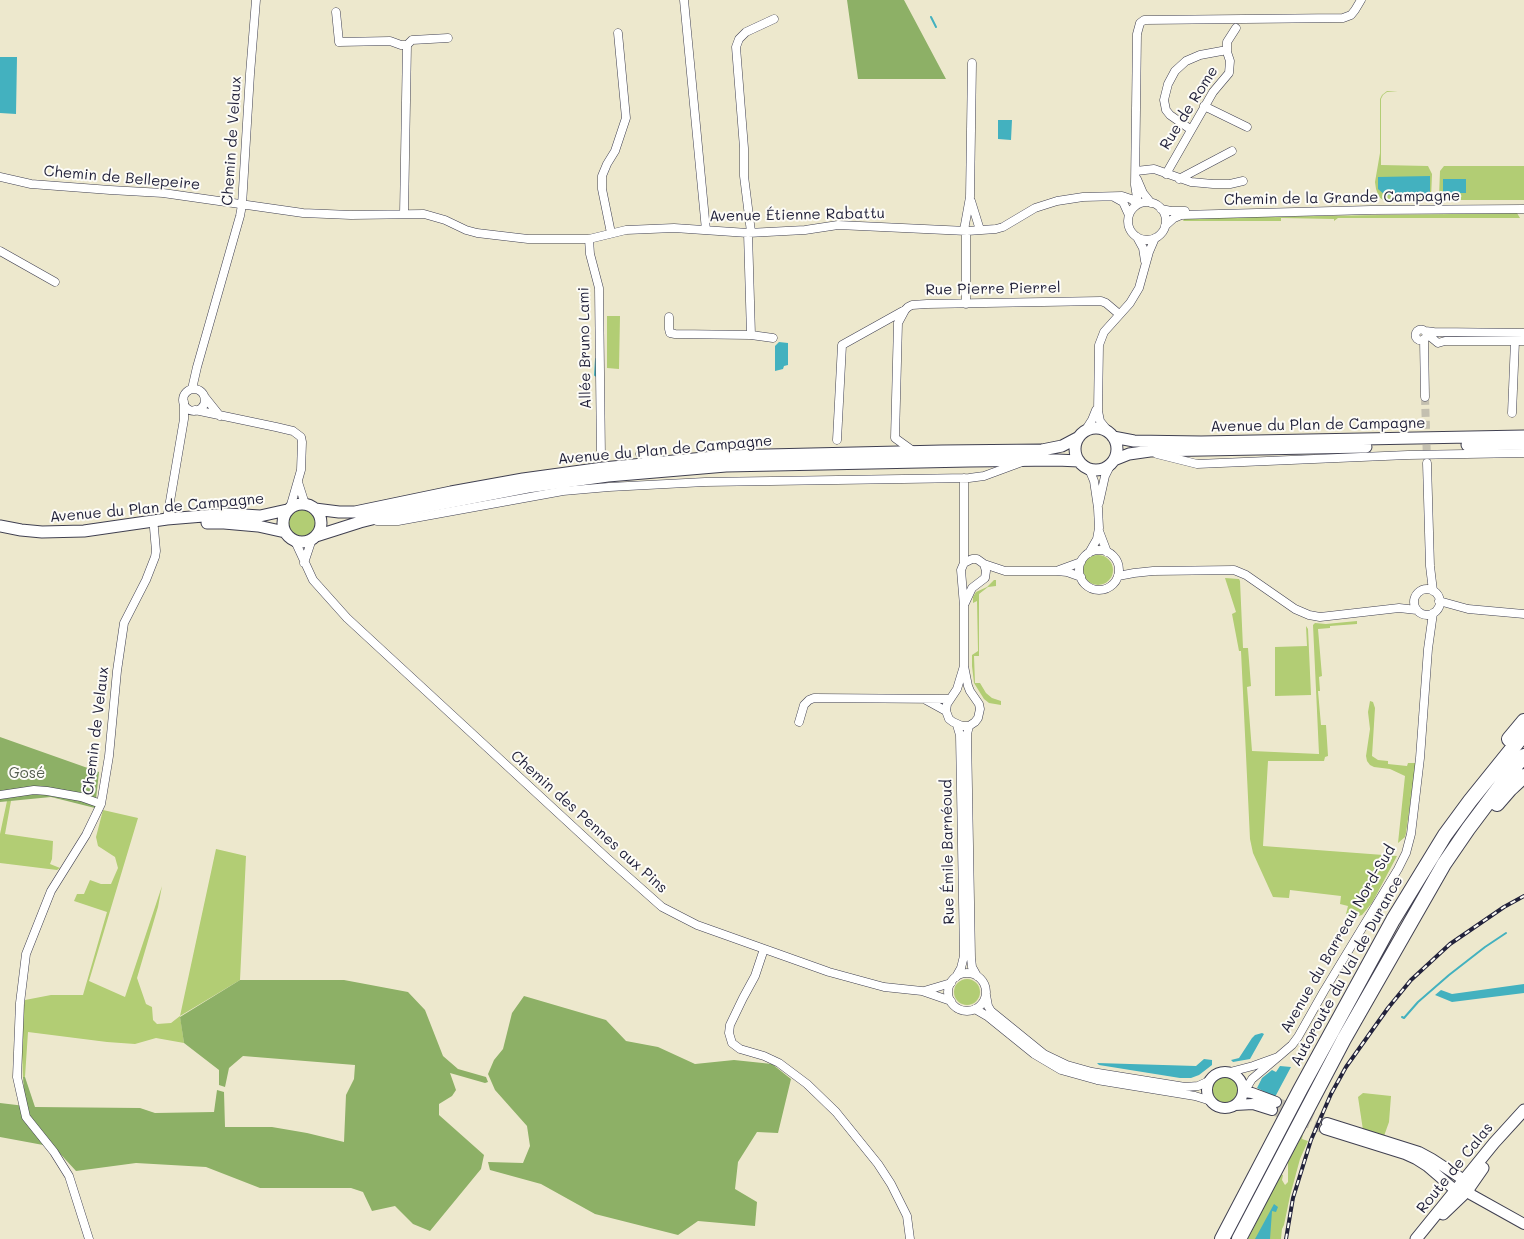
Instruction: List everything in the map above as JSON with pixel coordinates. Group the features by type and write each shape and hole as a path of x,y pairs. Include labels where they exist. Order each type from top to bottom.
{"highway":[{"path":"1484,783 1493,760 1524,721"},
{"name":"Autoroute du Val de Durance","path":"1222,1239 1300,1090 1393,920 1445,835 1524,734"},
{"name":"Autoroute du Val de Durance","path":"1239,1239 1340,1046 1444,864 1468,829 1524,756"},
{"path":"1444,864 1463,851 1503,797 1524,776"}],"main road":[{"path":"1094,428 1103,429 1110,434 1117,446 1112,462 1101,470 1089,469 1079,461 1075,452 1076,441 1082,434 1094,428"},
{"name":"Avenue du Plan de Campagne","path":"310,506 339,512 355,512 523,478 731,456 1042,450 1062,446 1082,434"},
{"name":"Avenue du Plan de Campagne","path":"1110,434 1134,441 1200,442 1524,436"},
{"name":"Avenue du Plan de Campagne","path":"1112,462 1129,454 1150,452 1524,444"},
{"name":"Avenue du Plan de Campagne","path":"314,537 360,522 404,511 528,487 608,476 736,466 1079,461"},
{"path":"300,503 310,506 319,513 321,525 314,537 307,541 295,541 285,532 282,522 288,509 300,503"},
{"name":"Avenue du Plan de Campagne","path":"0,526 42,532 84,531 167,519 228,514 260,516 288,509"},
{"name":"Avenue du Plan de Campagne","path":"0,532 32,537 85,537 192,523 224,523 258,526 285,532"},
{"name":"Route de Calas","path":"1417,1239 1462,1187 1521,1113"}],"street":[{"name":"Chemin de Velaux","path":"199,392 197,367 242,205 256,0"},
{"path":"684,0 706,230"},
{"path":"1138,204 1135,185 1137,34 1140,23 1144,20 1343,18 1355,10 1361,0"},
{"path":"336,12 339,42 390,41 401,46 407,45 412,40 448,38"},
{"path":"751,335 749,232 736,47 739,39 746,32 774,19"},
{"name":"Rue de Rome","path":"1166,174 1204,106 1216,87 1229,73 1230,61 1227,42 1236,28"},
{"path":"611,233 602,189 602,176 615,151 626,118 618,33"},
{"path":"404,214 407,45"},
{"path":"1190,129 1166,110 1164,100 1168,84 1175,71 1186,61 1209,53 1227,50"},
{"path":"966,304 966,230 970,197 972,63"},
{"path":"1204,106 1246,127"},
{"path":"1179,179 1232,151"},
{"path":"1136,172 1154,169 1179,179 1213,184 1243,181"},
{"path":"1118,196 1131,187 1136,172"},
{"path":"1136,172 1139,186 1151,203 1162,209 1165,214 1165,226 1160,235 1146,240 1137,237"},
{"name":"Chemin de Bellepeire","path":"0,177 31,184 163,193 242,205"},
{"name":"Avenue Étienne Rabattu","path":"242,205 320,214 424,214 466,230 486,234 528,239 589,239 626,230 674,228 749,232 805,230 838,225 966,230 996,229 1003,227 1035,208 1052,202 1083,197 1118,196"},
{"path":"1118,196 1131,199 1138,204"},
{"path":"1118,196 1129,215"},
{"path":"970,197 980,230"},
{"path":"1145,268 1143,248 1128,225 1129,215 1133,208 1138,204 1151,203"},
{"name":"Chemin de la Grande Campagne","path":"1162,209 1174,211 1524,208"},
{"name":"Chemin de la Grande Campagne","path":"1165,226 1175,216 1190,214 1524,208"},
{"path":"1082,434 1094,417 1097,398 1099,345 1104,332 1134,297 1139,288 1155,238"},
{"name":"Allée Bruno Lami","path":"589,239 590,254 599,288 601,457"},
{"path":"0,251 55,282"},
{"name":"Rue Pierre Pierrel","path":"837,440 842,345 914,304 1101,301 1119,314"},
{"path":"904,310 898,323 895,438 914,452"},
{"path":"669,317 670,333 751,335 773,338"},
{"path":"1424,339 1434,332 1524,332"},
{"path":"1424,339 1438,343 1445,341 1524,341"},
{"path":"1424,339 1438,343"},
{"path":"1424,339 1425,397"},
{"path":"1512,413 1515,341"},
{"path":"167,519 184,419 186,393 199,392"},
{"path":"184,419 193,410 202,408 204,405 199,392"},
{"path":"199,392 220,416"},
{"path":"1097,398 1100,421 1110,434"},
{"path":"184,402 185,405 193,410 276,427 301,437 298,482 288,509"},
{"path":"1150,452 1197,464 1408,455 1524,454"},
{"path":"640,454 666,462"},
{"path":"360,522 398,521 563,491 705,482 964,478 984,476 1026,461"},
{"path":"1098,508 1105,476 1112,462"},
{"path":"1427,463 1430,566 1437,607"},
{"path":"680,469 705,482"},
{"path":"1088,554 1100,550 1112,555 1118,566 1118,576 1112,585 1102,590 1088,587 1081,577 1079,567 1081,562 1093,547 1098,531 1098,508 1094,481 1089,469"},
{"path":"964,478 964,562 961,574 965,581 976,584"},
{"path":"298,482 310,506"},
{"name":"Chemin de Velaux","path":"88,1239 69,1176 54,1152 26,1117 17,1077 20,1003 26,954 51,891 86,836 101,804 109,756 117,671 124,623 146,580 155,557 156,540 154,528"},
{"path":"1098,531 1107,552"},
{"path":"304,563 314,537"},
{"name":"Chemin des Pennes aux Pins","path":"295,541 313,580 347,618 662,907 686,920 764,950 856,980 892,988 922,991 951,1001"},
{"path":"964,562 972,559 1005,571 1057,571 1081,577"},
{"path":"1057,571 1081,562"},
{"path":"984,564 985,578"},
{"path":"1118,566 1143,572"},
{"path":"1399,608 1414,599 1425,587 1430,566"},
{"path":"1118,576 1143,572 1234,570 1240,572 1302,613 1320,617 1399,608 1420,612 1437,607 1524,614"},
{"name":"Rue Émile Barnéoud","path":"964,606 967,596 976,584 985,578 1005,571"},
{"name":"Rue Émile Barnéoud","path":"961,574 964,606 964,666 968,686 979,704 980,714 975,722 969,726 967,734 970,958 972,968 977,976"},
{"path":"1421,591 1427,589 1433,591"},
{"path":"1414,599 1414,603 1420,612"},
{"name":"Avenue du Barreau Nord-Sud","path":"1428,649 1437,607"},
{"name":"Avenue du Barreau Nord-Sud","path":"1244,1092 1252,1079 1292,1045 1298,1037 1406,853 1412,834 1418,779 1428,649 1428,630 1420,612"},
{"name":"Rue Émile Barnéoud","path":"956,977 964,956 960,735 957,725 949,718 946,710 964,666"},
{"path":"799,722 804,705 814,698 924,699 952,698 963,693 973,695"},
{"path":"924,699 946,710"},
{"path":"957,725 969,726"},
{"path":"0,795 34,790 47,791 80,797 101,804"},
{"path":"764,950 755,976 742,998 730,1026 729,1034 732,1043 740,1049 764,1056 779,1063 807,1084 836,1112 878,1164 891,1184 907,1216 910,1239"},
{"path":"986,995 980,1006 967,1011 953,1004 949,995 951,983 956,977 966,973 977,976 985,985 988,1006 991,1011 1044,1054 1066,1064 1092,1072 1185,1087 1198,1086 1209,1081 1220,1072 1230,1072 1239,1077 1244,1092 1239,1102 1235,1105"},
{"name":"Chemin des Pennes aux Pins","path":"922,991 951,983"},
{"path":"975,1009 987,1016 1034,1054 1061,1070 1080,1077 1195,1096 1211,1101"},
{"name":"Avenue du Barreau Nord-Sud","path":"1230,1072 1278,1057"},
{"path":"1209,1081 1207,1091 1215,1105 1224,1108 1253,1104 1274,1106 1252,1093 1244,1092"},
{"path":"1326,1126 1418,1152 1432,1159 1472,1195 1524,1224"}],"green space":[{"path":"847,0 904,0 946,79 858,79"},
{"path":"1387,91 1398,92 1387,92 1381,99 1381,165 1428,166 1432,174 1431,199 1384,201 1379,197 1375,182 1380,153 1380,99 1382,95"},
{"path":"1444,166 1524,166 1524,200 1443,200 1439,197 1440,171"},
{"path":"1517,213 1520,218 1338,218 1334,221 1334,219 1281,218 1281,221 1183,221 1185,218"},
{"path":"607,316 620,316 619,369 607,368"},
{"path":"303,508 314,512 318,523 314,534 303,538 292,534 288,523 292,512"},
{"path":"1098,555 1104,556 1112,564 1112,576 1104,584 1098,585 1092,584 1084,576 1083,570 1084,564 1092,556"},
{"path":"1225,578 1239,579 1240,581 1243,648 1248,648 1251,686 1247,687 1252,751 1319,754 1313,625 1315,623 1326,624 1357,621 1357,624 1318,629 1322,676 1319,677 1320,691 1318,691 1321,725 1326,725 1328,756 1325,757 1324,761 1268,761 1263,846 1397,856 1372,903 1362,915 1352,918 1346,914 1348,906 1340,904 1341,896 1290,890 1289,898 1273,897 1253,853 1250,839 1241,651 1239,651 1232,614 1236,612"},
{"path":"996,580 996,586 988,587 979,594 979,656 974,656 975,683 980,683 986,693 992,698 1001,701 1001,705 989,703 984,699 974,683 972,666 972,655 978,651 977,601 973,603 973,597 976,592 987,587"},
{"path":"1306,626 1308,629 1311,695 1275,696 1275,647 1307,646"},
{"path":"1370,701 1373,702 1375,708 1372,756 1378,760 1388,761 1388,764 1407,766 1408,763 1416,763 1406,833 1405,837 1398,843 1405,776 1390,769 1374,767 1367,761"},
{"name":"Gosé","path":"0,737 99,772 95,808 51,797 0,802"},
{"path":"7,801 11,801 5,834 53,841 50,864 60,868 57,870 0,863 0,834"},
{"path":"103,810 138,818 89,981 125,997 162,886 158,907 137,978 146,1004 152,1007 153,1020 157,1024 171,1023 180,1016 184,1043 156,1038 135,1044 28,1032 25,1077 23,1077 23,1011 25,1000 51,995 83,995 107,912 74,901 77,894 84,894 90,880 101,884 111,884 118,868 115,857 98,846 96,837"},
{"path":"216,849 246,856 240,980 180,1016"},
{"path":"967,979 976,983 980,992 976,1001 967,1005 958,1001 954,992 958,983"},
{"path":"240,980 344,980 408,992 425,1010 443,1056 458,1069 486,1077 488,1082 485,1083 450,1073 456,1090 452,1096 439,1104 439,1115 484,1155 481,1169 430,1231 413,1224 395,1206 372,1211 363,1192 351,1188 260,1188 206,1167 136,1163 76,1171 54,1147 0,1137 0,1103 25,1106 23,1077 25,1077 35,1107 140,1108 155,1113 214,1112 217,1090 224,1092 225,1127 272,1127 344,1142 346,1095 354,1079 355,1065 243,1056 229,1068 225,1087 219,1085 219,1070 184,1043 180,1017"},
{"path":"524,996 606,1020 626,1041 658,1047 695,1064 734,1060 772,1064 791,1079 778,1133 757,1132 738,1162 735,1189 757,1202 755,1226 698,1221 678,1235 595,1214 541,1184 490,1170 488,1162 523,1163 530,1146 527,1126 495,1090 488,1074 494,1060 503,1049 512,1013"},
{"path":"1225,1075 1235,1079 1239,1089 1235,1099 1225,1103 1215,1099 1211,1089 1215,1079"},
{"path":"1363,1093 1391,1096 1389,1122 1384,1136 1363,1130 1358,1097"},
{"path":"1303,1134 1302,1139 1308,1141 1300,1159 1281,1239 1248,1239 1281,1174 1283,1175 1282,1180 1285,1185 1288,1182 1288,1162"}],"water":[{"path":"0,57 17,57 16,114 0,113"},
{"path":"998,120 1012,120 1011,140 998,139"},
{"path":"1430,176 1430,194 1385,195 1378,189 1378,177"},
{"path":"1443,179 1466,179 1466,193 1443,193"},
{"path":"779,342 788,343 788,365 784,366 783,369 775,371 775,346"},
{"path":"1524,984 1524,993 1452,1002 1435,995 1441,990 1452,994"},
{"path":"1262,1033 1264,1034 1250,1059 1233,1062 1231,1060 1239,1058 1252,1038"},
{"path":"1204,1059 1212,1060 1212,1065 1199,1075 1191,1078 1180,1078 1099,1065 1097,1063 1196,1066"},
{"path":"1280,1066 1291,1067 1275,1097 1257,1088 1262,1078 1272,1070 1276,1072"},
{"path":"1274,1204 1278,1207 1276,1212 1272,1211 1270,1239 1255,1239"}],"waterway":[{"path":"931,17 936,27"},
{"path":"596,359 595,375 597,376"},
{"path":"1402,1017 1404,1018 1418,1002 1449,975 1506,933"}],"tunnel":[{"path":"1425,397 1427,461"},
{"path":"1276,1102 1327,1123"},
{"path":"1272,1110 1325,1129"}],"railway":[{"path":"1286,1239 1293,1198 1311,1140 1331,1094 1346,1067 1388,1008 1411,980 1450,944 1504,907 1524,896"}]}
